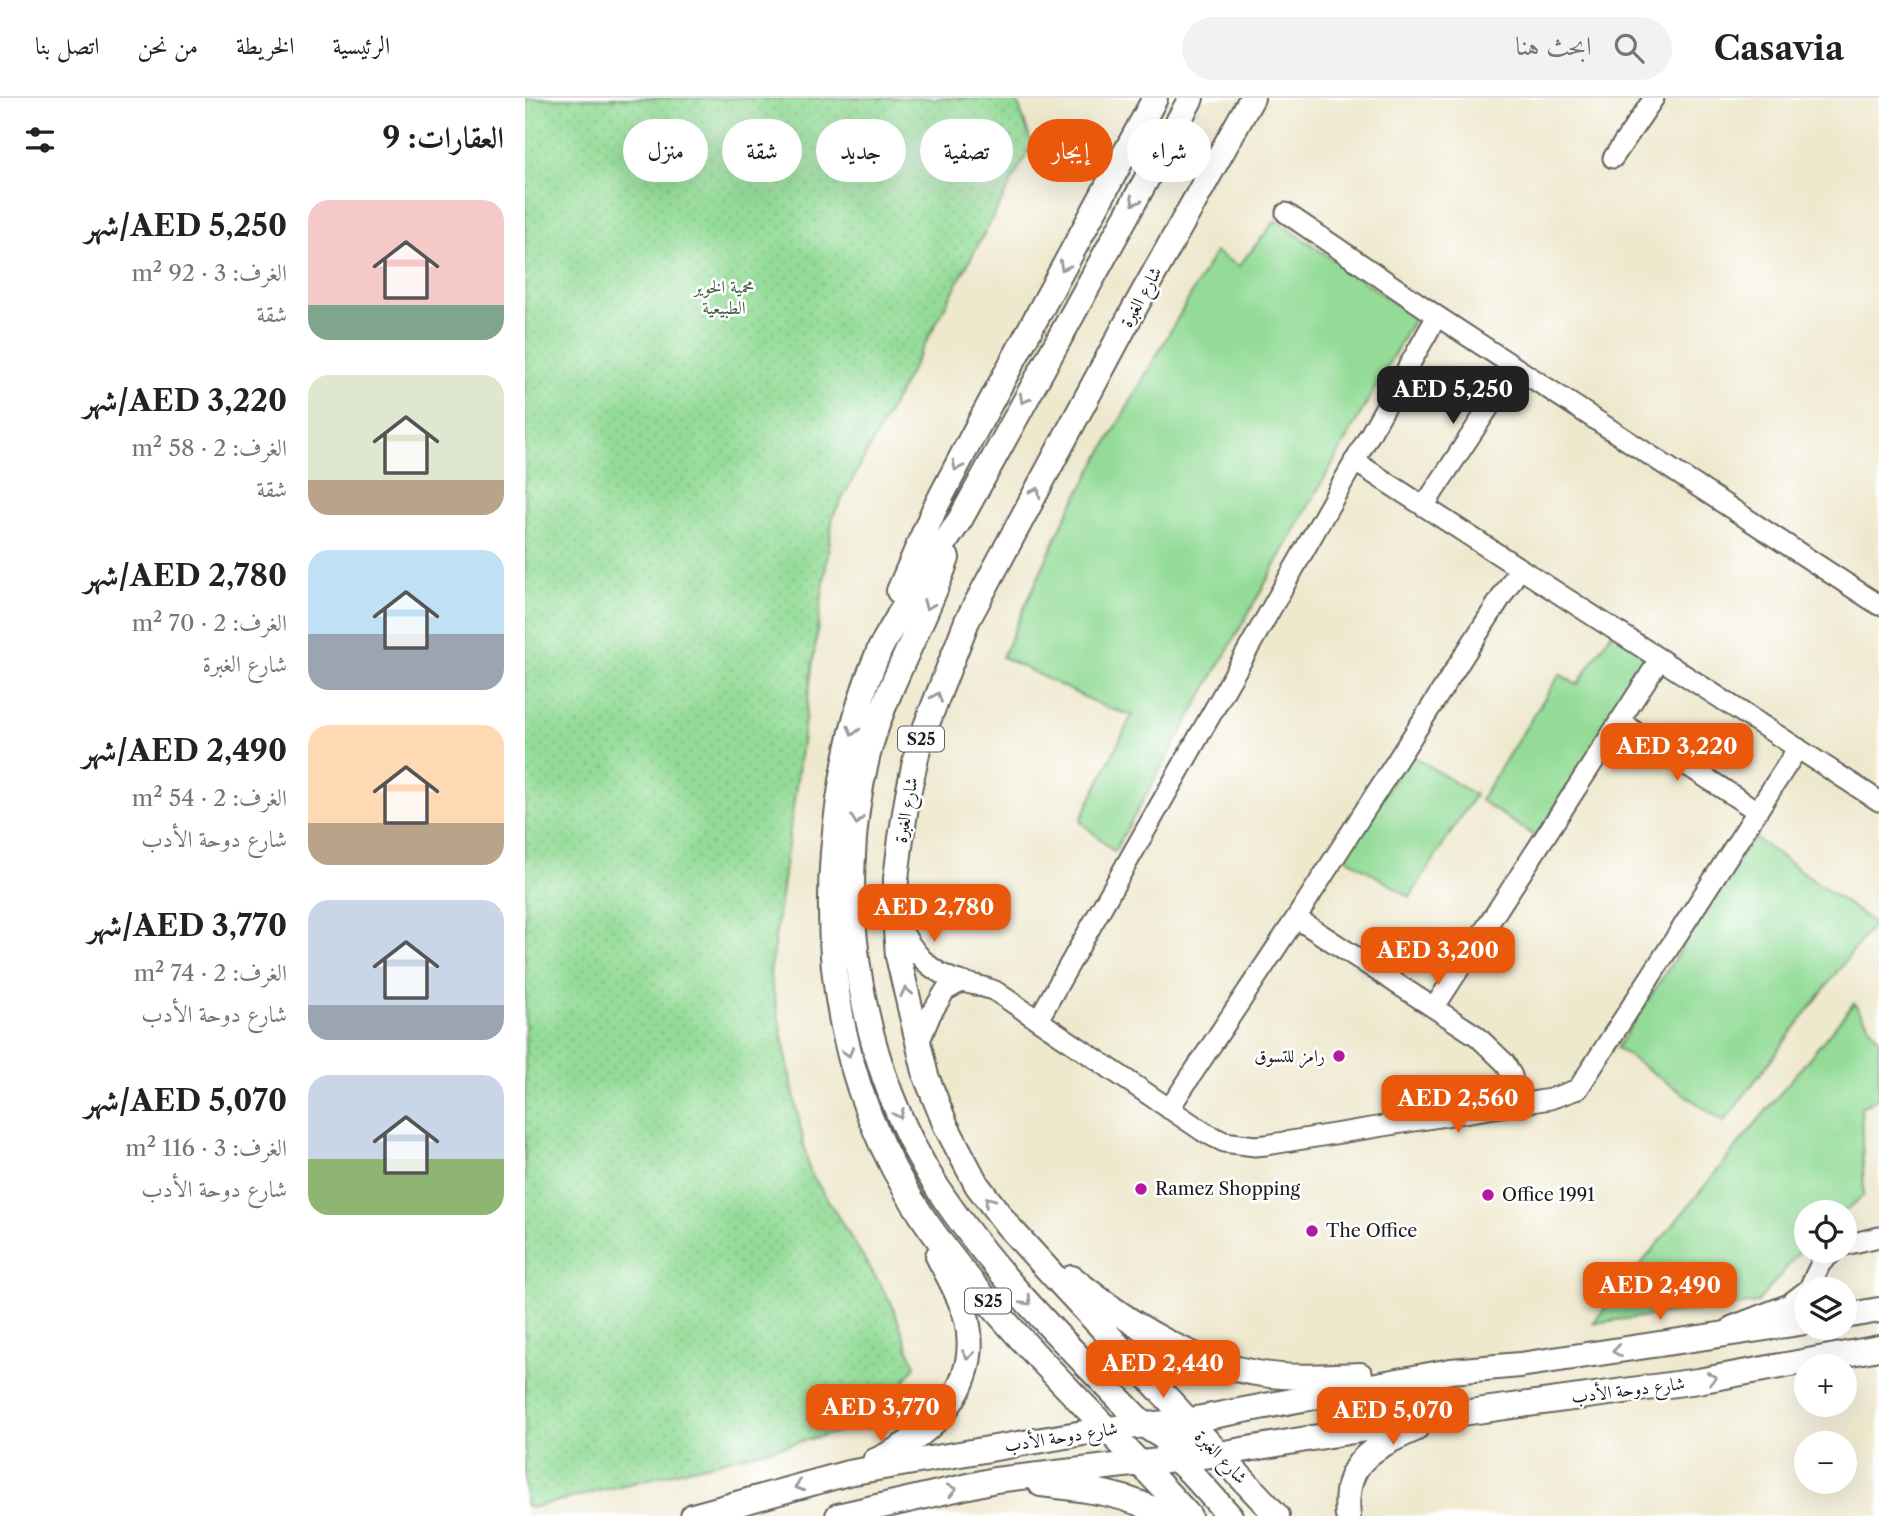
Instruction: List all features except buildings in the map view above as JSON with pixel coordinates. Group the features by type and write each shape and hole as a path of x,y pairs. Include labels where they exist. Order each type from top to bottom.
{"main road":[{"path":"877,654 894,604 934,510 1155,98"},
{"name":"S25","path":"1189,1516 1167,1504 1141,1463 1002,1318 940,1242 912,1201 872,1122 846,1046 831,958 829,917 838,810 853,730 877,654 922,576 961,518 1191,98"},
{"name":"شارع الغبرة","path":"1252,98 1133,311 967,621 919,744 901,838 895,917 898,956 926,1076 961,1157 977,1185 1008,1226 1277,1516"},
{"path":"961,518 943,568 885,705 868,754 859,802 853,897 863,998 873,1042 891,1096 912,1145 941,1193 983,1251 1144,1425 1179,1446 1219,1454"},
{"path":"848,1473 889,1455 933,1425 947,1409 965,1373 970,1344 967,1321 961,1302 912,1201"},
{"path":"1008,1226 1106,1305 1136,1325 1195,1356 1227,1367 1262,1374 1299,1377 1451,1371"},
{"path":"1857,1314 1879,1310"},
{"name":"شارع دوحة الأدب","path":"693,1516 848,1473 1107,1429 1186,1420 1451,1371 1520,1365 1794,1324"},
{"name":"شارع دوحة الأدب","path":"838,1516 995,1480 1141,1463 1184,1466 1219,1454 1447,1415 1698,1381 1879,1348"},
{"path":"1348,1516 1346,1503 1349,1484 1365,1456 1380,1445 1447,1415"},
{"path":"1107,1429 1144,1438 1184,1466 1230,1516"},
{"path":"995,1480 1095,1490 1140,1503 1167,1504 1165,1484 1170,1472 1184,1466"}],"street":[{"path":"1613,158 1654,98"},
{"path":"1286,213 1515,368 1879,605"},
{"path":"1038,1020 1437,316"},
{"path":"1424,506 1515,368"},
{"path":"1355,461 1879,800"},
{"path":"1169,1110 1296,918 1520,568"},
{"path":"1434,1008 1660,659"},
{"path":"1619,721 1757,811"},
{"path":"895,917 923,962 961,982 995,991 1169,1110 1224,1142 1255,1146 1565,1096 1578,1089 1798,748"},
{"path":"1296,918 1477,1036 1505,1063 1512,1076 1519,1104"},
{"path":"918,1045 931,1014 945,991 961,982"},
{"path":"1857,1242 1879,1237"},
{"path":"1697,1340 1794,1300"}],"green space":[{"name":"محمية الخوير الطبيعية","path":"525,98 1016,98 1027,130 1027,153 1013,180 1013,119 920,119 920,182 1012,182 833,516 770,975 809,1170 891,1302 915,1366 875,1423 531,1508 525,1505"},
{"path":"1276,220 1415,317 1114,852 1080,821 1132,715 1107,708 1002,657 1066,516 1215,252 1239,266"},
{"path":"1612,632 1642,652 1645,667 1536,837 1480,800 1560,674 1577,685"},
{"path":"1410,754 1475,795 1410,897 1345,857"},
{"path":"1753,837 1874,923 1724,1122 1617,1048"},
{"path":"1854,1003 1879,1039 1879,1098 1861,1107 1864,1195 1857,1201 1794,1200 1794,1258 1757,1303 1593,1323"}],"place":[{"name":"رامز للتسوق","path":"1339,1056"},
{"name":"Ramez Shopping","path":"1141,1189"},
{"name":"Office 1991","path":"1488,1195"},
{"name":"The Office","path":"1312,1231"}]}
